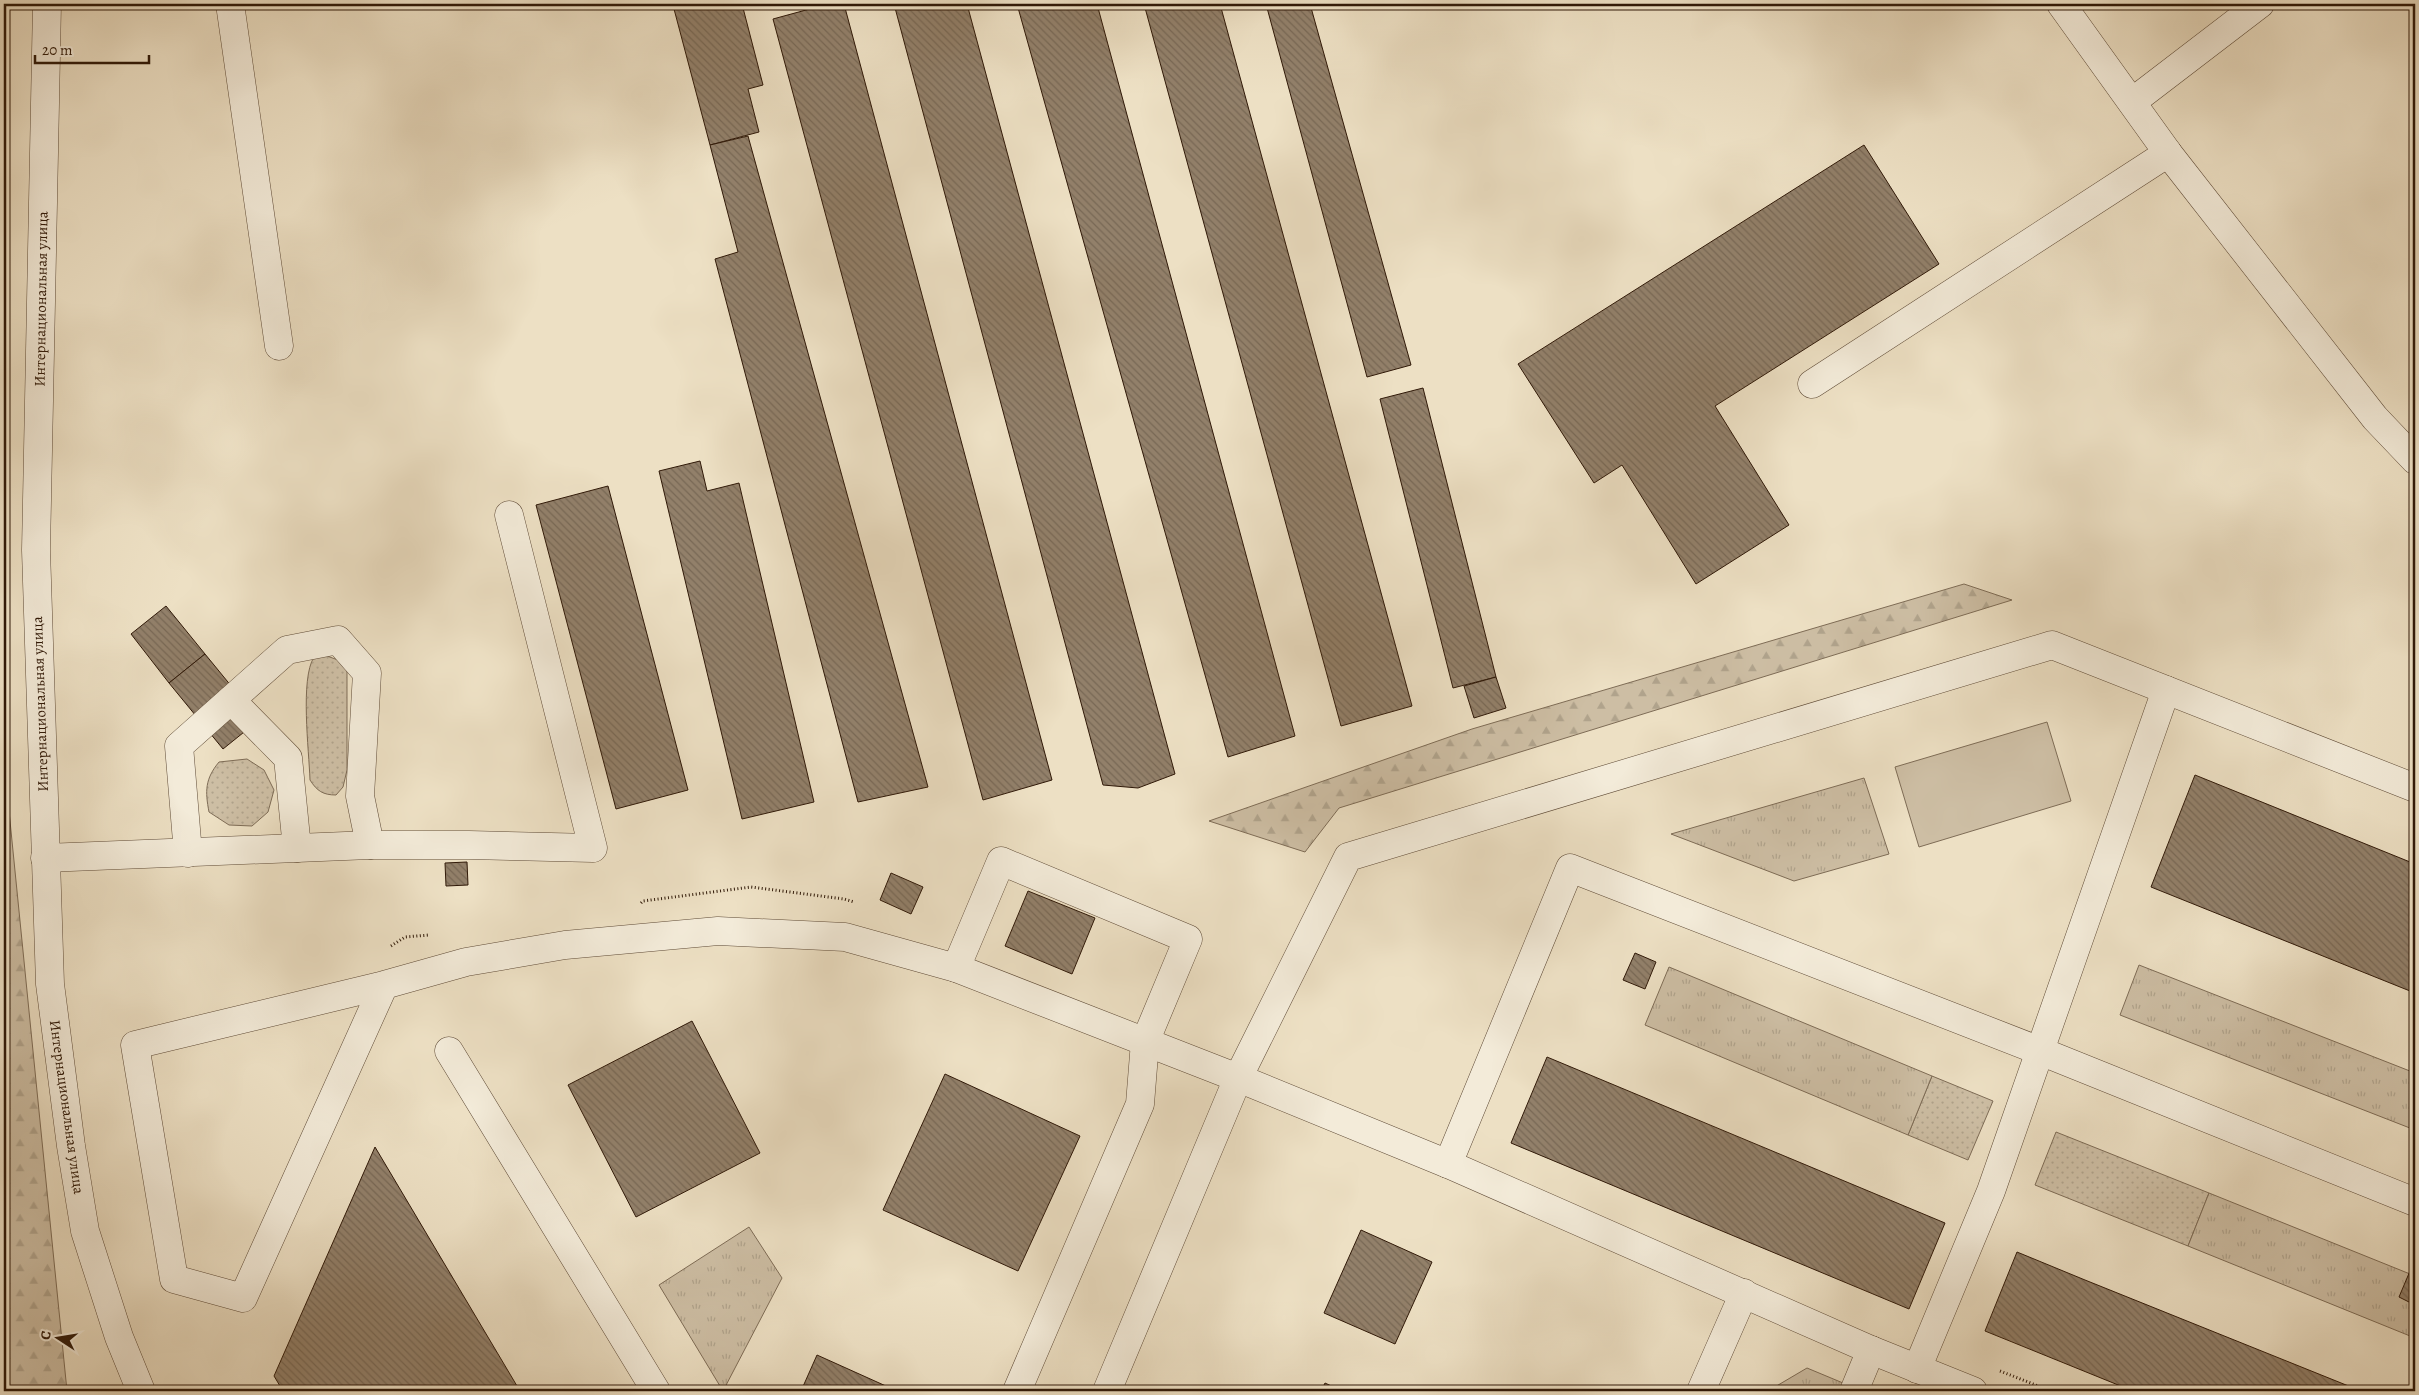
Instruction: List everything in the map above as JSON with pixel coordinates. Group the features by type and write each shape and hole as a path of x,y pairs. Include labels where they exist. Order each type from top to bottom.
{"street":[{"name":"Интернациональная улица","path":"47,4 36,550 50,984 71,1146 85,1231 119,1337 141,1391"},
{"path":"230,4 279,346"},
{"path":"2061,4 2168,153 2375,418 2415,460"},
{"path":"2132,102 2260,4"},
{"path":"1812,384 2168,153"},
{"path":"45,858 370,845 593,848 509,515"},
{"path":"188,853 179,746 287,650 338,640 367,673 360,796 370,845"},
{"path":"1106,1391 1238,1078 1348,857 2052,646 2415,788"},
{"path":"1917,1369 1991,1191 2166,690"},
{"path":"231,700 288,758 297,848"},
{"path":"956,968 1001,861 1188,939 1146,1042 1140,1104 1017,1391"},
{"path":"1448,1164 1570,868 2040,1051 2415,1202"},
{"path":"384,985 243,1298 174,1278 135,1045 384,985 466,962 565,945 718,931 845,937 956,968 1238,1078 1448,1164 1871,1350 1973,1391"},
{"path":"449,1051 656,1391"},
{"path":"1701,1391 1744,1293"},
{"path":"1854,1391 1871,1350"}],"green space":[{"path":"1964,584 2012,600 1339,808 1305,852 1209,821 1472,729"},
{"path":"327,656 338,660 347,671 347,770 343,787 336,795 321,792 310,780 306,716 307,681 314,657"},
{"path":"2047,722 2071,801 1919,847 1895,767"},
{"path":"247,759 264,770 274,790 268,812 252,826 229,825 209,812 207,786 214,768 219,762"},
{"path":"4,761 67,1391 4,1391"},
{"path":"1864,778 1889,854 1794,881 1671,834"},
{"path":"2139,965 2415,1073 2415,1130 2120,1015"},
{"path":"1669,967 1932,1076 1908,1135 1645,1025"},
{"path":"1932,1076 1993,1101 1968,1160 1908,1135"},
{"path":"2056,1132 2209,1193 2188,1246 2035,1185"},
{"path":"2209,1193 2415,1276 2415,1338 2188,1246"},
{"path":"749,1227 782,1278 723,1391 659,1285"},
{"path":"1807,1368 1843,1383 1840,1391 1768,1391"}],"building":[{"path":"694,4 742,4 763,85 748,89 759,132 710,145 674,9"},
{"path":"828,4 844,4 1052,780 983,800 773,19"},
{"path":"894,4 967,4 1175,774 1138,788 1103,785"},
{"path":"1017,4 1097,4 1295,736 1228,757"},
{"path":"1144,4 1220,4 1412,706 1341,726"},
{"path":"1266,4 1310,4 1411,365 1367,377"},
{"path":"748,136 928,787 858,802 715,259 738,252 710,145"},
{"path":"1864,145 1939,264 1715,406 1789,525 1696,584 1622,465 1594,483 1518,364"},
{"path":"1423,388 1496,677 1453,688 1380,399"},
{"path":"700,461 707,491 739,483 814,802 742,819 659,471"},
{"path":"608,486 688,790 616,809 536,505"},
{"path":"166,606 205,654 169,683 131,634"},
{"path":"205,654 259,720 223,749 169,683"},
{"path":"1496,677 1506,708 1474,718 1464,686"},
{"path":"2195,775 2415,864 2415,993 2151,887"},
{"path":"467,862 468,885 446,886 445,863"},
{"path":"891,873 923,887 911,914 880,900"},
{"path":"1028,891 1095,918 1072,974 1005,946"},
{"path":"1635,953 1656,962 1645,989 1623,980"},
{"path":"692,1021 760,1153 636,1217 568,1085"},
{"path":"1547,1057 1945,1223 1909,1309 1511,1143"},
{"path":"945,1074 1080,1136 1018,1271 883,1210"},
{"path":"375,1147 520,1391 283,1391 274,1376"},
{"path":"1361,1230 1432,1262 1395,1344 1324,1313"},
{"path":"2017,1252 2361,1391 2133,1391 1985,1331"},
{"path":"2410,1271 2415,1273 2415,1305 2399,1297"},
{"path":"817,1355 897,1391 801,1391"},
{"path":"1325,1383 1342,1391 1321,1391"}]}
